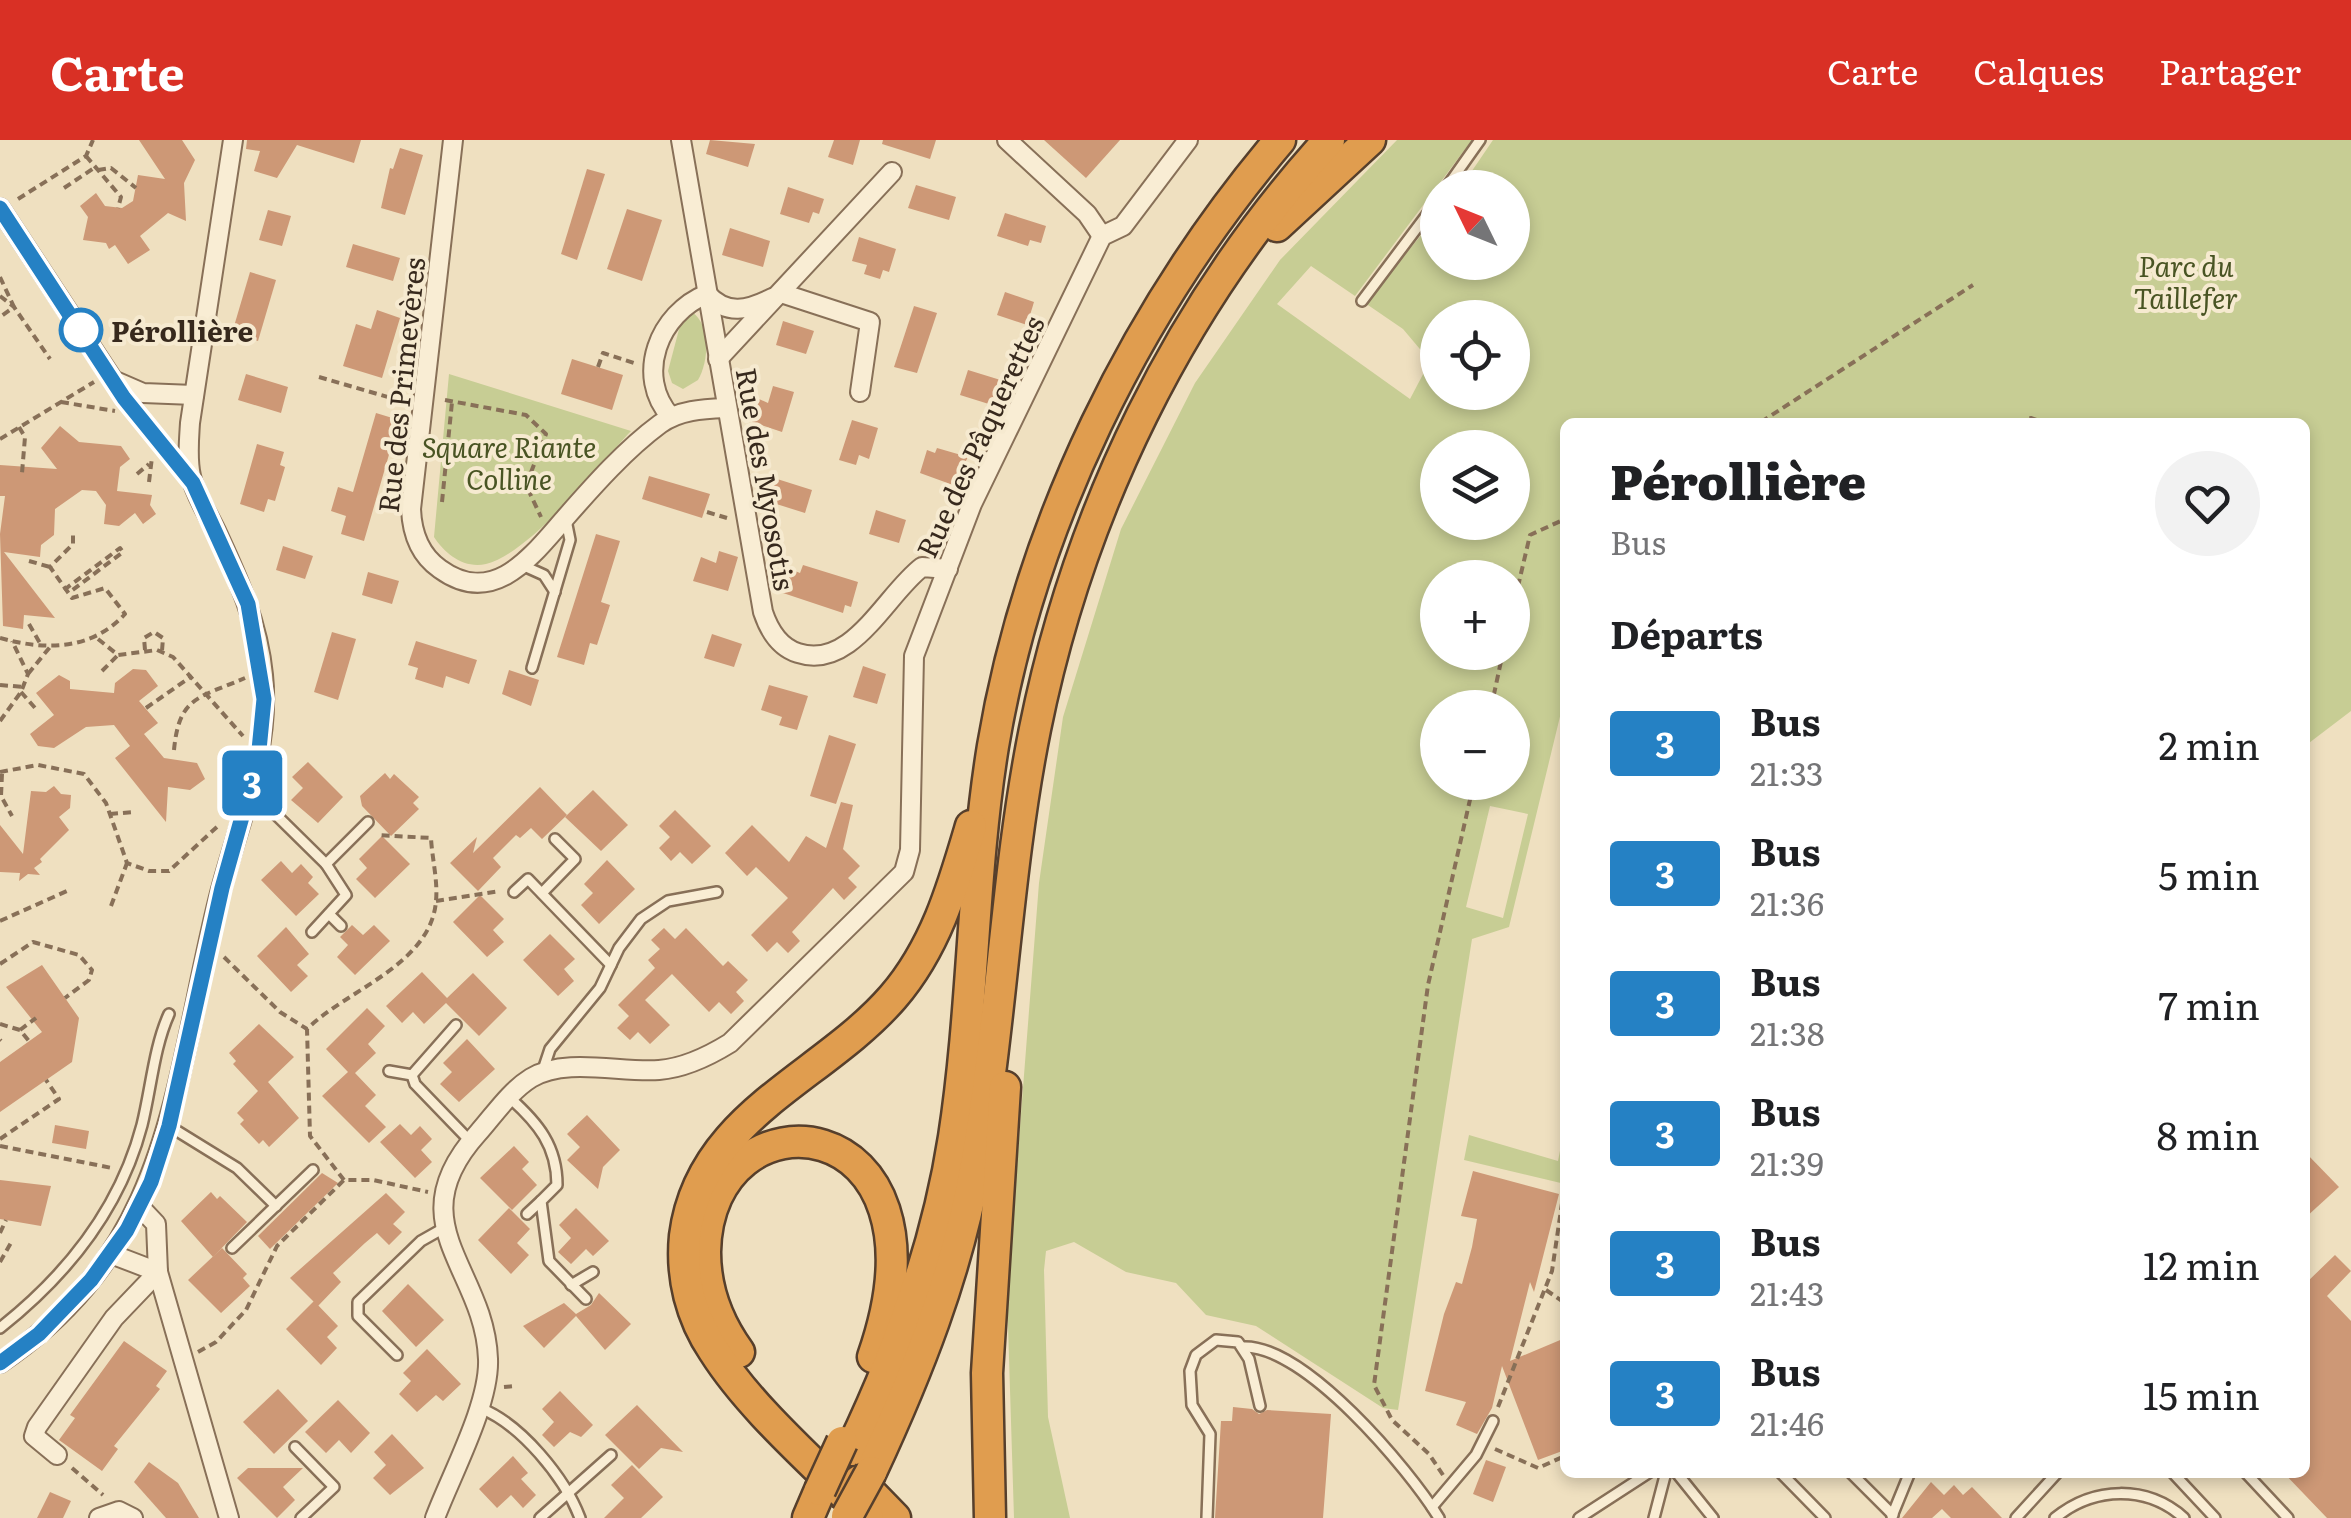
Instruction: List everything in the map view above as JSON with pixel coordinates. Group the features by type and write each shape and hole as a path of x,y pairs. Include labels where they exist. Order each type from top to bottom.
{"highway":[{"path":"833,1511 713,1350 688,1296 686,1233 695,1195 718,1147 762,1106 859,1031 895,994 921,958 949,900 994,746 1028,603 1086,448 1138,344 1268,140"},
{"path":"1218,218 1280,140"},
{"path":"855,1455 922,1356 965,1218 992,1062 1034,734 1074,579 1139,422 1220,279 1329,140"},
{"path":"1220,279 1370,140"},
{"path":"833,1511 912,1307 948,1173 962,1078 994,746"},
{"path":"990,1518 987,1374 1002,1178 1010,914"},
{"path":"833,1511 855,1455 887,1314 894,1274 892,1236 882,1198 861,1166 828,1145 784,1144 743,1164 718,1194 707,1227 710,1293 728,1335 759,1378 895,1518"}],"street":[{"path":"0,1362 66,1308 112,1254 140,1206 169,1126 205,952 262,742 262,668 248,604 193,483 189,448 233,140"},
{"name":"Rue des Primevères","path":"453,140 411,510 420,546 446,574 472,582 500,578 524,566"},
{"name":"Rue des Myosotis","path":"681,140 763,612 772,633 788,648 810,656 834,652 854,638 922,567 948,569"},
{"path":"1007,140 1088,214 1102,236"},
{"name":"Rue des Pâquerettes","path":"542,1073 562,1069 661,1070 717,1051 743,1034 896,882 910,850 914,656 972,504 1102,236 1124,226 1188,140"},
{"path":"718,359 892,172"},
{"path":"0,209 111,377 143,393 194,395"},
{"path":"671,417 654,395 653,369 669,322 690,300 707,294 719,305 736,310 754,307 781,293 870,322 860,392"},
{"path":"524,566 618,462 671,417 726,408"},
{"path":"435,1518 488,1373 485,1336 444,1228 443,1195 449,1174 470,1141 510,1098 542,1073"},
{"path":"140,1206 156,1224 158,1272 229,1518"},
{"path":"112,1254 158,1272"},
{"path":"57,1455 34,1436 37,1427 114,1318 158,1272"},
{"path":"106,1515 133,1518"}],"lane":[{"path":"1459,170 1480,140"},
{"path":"1362,301 1420,224"},
{"path":"111,377 193,483"},
{"path":"532,668 570,540 566,517"},
{"path":"524,566 544,575 555,592"},
{"path":"249,795 263,802 326,864 346,895 312,932"},
{"path":"326,864 368,822"},
{"path":"542,893 575,860 555,838"},
{"path":"514,892 528,879 612,965"},
{"path":"542,1073 550,1048 600,988 632,929 651,910 686,895 717,892"},
{"path":"329,914 342,926"},
{"path":"0,1328 71,1263 126,1170 170,1014"},
{"path":"412,1075 456,1025"},
{"path":"389,1072 412,1075"},
{"path":"412,1075 415,1084 470,1141"},
{"path":"510,1098 542,1129 552,1149 557,1185 527,1214"},
{"path":"169,1126 237,1168 276,1206"},
{"path":"232,1248 313,1170"},
{"path":"541,1200 546,1256 586,1299"},
{"path":"397,1355 358,1316 358,1302 422,1241 444,1228"},
{"path":"571,1285 593,1272"},
{"path":"1207,1518 1210,1434 1192,1404 1190,1371 1196,1355 1216,1340 1232,1340 1243,1347 1268,1351 1351,1411 1392,1452 1439,1518"},
{"path":"1243,1347 1260,1406"},
{"path":"478,1406 504,1421 570,1492 580,1518"},
{"path":"1432,1507 1451,1487 1493,1421"},
{"path":"296,1447 334,1487 301,1518"},
{"path":"540,1518 611,1455"},
{"path":"1579,1518 1641,1478"},
{"path":"1654,1518 1664,1478"},
{"path":"1681,1478 1712,1518"},
{"path":"1786,1478 1825,1518"},
{"path":"1856,1478 1892,1516 1908,1478"},
{"path":"2016,1518 2053,1478"},
{"path":"2178,1478 2215,1518"},
{"path":"2251,1478 2288,1518"},
{"path":"2055,1518 2076,1503 2122,1494 2154,1498 2184,1518"}],"path":[{"path":"0,209 86,156 93,140"},
{"path":"86,156 120,197 118,208"},
{"path":"64,188 96,169 116,171 136,188"},
{"path":"0,277 50,360"},
{"path":"1767,418 1973,285"},
{"path":"0,296 14,306"},
{"path":"0,317 14,306"},
{"path":"598,367 602,353 653,369"},
{"path":"0,439 111,377"},
{"path":"318,378 423,407"},
{"path":"443,400 526,415 546,434 526,485 553,533"},
{"path":"442,502 452,400"},
{"path":"61,402 123,413"},
{"path":"19,427 25,438 22,473"},
{"path":"137,474 150,463 149,482"},
{"path":"706,512 734,520"},
{"path":"1524,560 1530,535 1560,521"},
{"path":"50,567 71,547 73,533"},
{"path":"120,548 123,552 67,591 120,548"},
{"path":"0,638 52,646 98,638 125,614 105,588 72,598 50,567 29,561"},
{"path":"29,624 41,645"},
{"path":"146,651 144,638 154,632 163,638 162,651"},
{"path":"98,638 118,656"},
{"path":"12,642 28,674"},
{"path":"0,721 22,690 28,674 52,646"},
{"path":"102,671 118,656 162,651 192,676 242,736 262,742"},
{"path":"174,750 180,714 208,693 262,668"},
{"path":"146,708 192,676"},
{"path":"0,684 22,690 36,709"},
{"path":"12,816 1,796 1,773 20,766 84,774 110,814 127,862 111,906"},
{"path":"1451,1487 1429,1454 1392,1420 1374,1385 1428,985 1470,800"},
{"path":"110,814 135,812"},
{"path":"127,862 162,874 184,860 222,822 241,820"},
{"path":"344,1180 310,1136 307,1029 328,1008 385,976 412,950 436,901 430,838 399,837"},
{"path":"0,921 67,892"},
{"path":"436,901 514,892"},
{"path":"0,964 33,942 80,956 92,970 89,980 65,998"},
{"path":"221,956 280,1012 307,1029"},
{"path":"20,1030 36,1018"},
{"path":"0,1024 20,1030 29,1041"},
{"path":"0,1142 59,1099 46,1080"},
{"path":"0,1142 126,1170"},
{"path":"207,1349 252,1302 278,1246 344,1180 373,1180 443,1195"},
{"path":"1493,1421 1546,1290 1560,1211"},
{"path":"0,1233 6,1220"},
{"path":"0,1262 12,1241"},
{"path":"1546,1290 1560,1300"},
{"path":"1482,1442 1538,1468 1560,1458"},
{"path":"57,1455 107,1499 106,1515"}],"green space":[{"name":"Parc du Taillefer","path":"1397,140 1472,140 1450,170 1420,170 1420,209 1355,296 1311,266 1277,304 1410,399 1420,380 1420,410 1530,410 1530,300 1420,300 1420,349 1403,329 1365,303 1420,237 1420,280 1530,280 1530,170 1473,170 1493,140 2351,140 2351,711 2310,742 2310,418 1560,418 1560,717 1509,927 1472,939 1398,1410 1383,1408 1256,1326 1206,1315 1176,1283 1126,1272 1074,1242 1046,1251 1044,1270 1048,1417 1070,1518 1014,1518 1007,1293 1039,883 1063,717 1121,529 1195,383 1280,260","holes":["1490,806 1528,814 1503,918 1466,907"]},
{"path":"692,312 705,334 706,354 698,380 683,389 672,383 668,371 682,318"},
{"name":"Square Riante Colline","path":"449,374 631,431 543,526 504,556 486,564 456,559 434,537"},
{"path":"1469,1135 1558,1161 1560,1151 1560,1183 1464,1160"}],"building":[{"path":"139,140 182,140 195,160 184,183 186,221 168,213 140,236 150,250 128,264 115,245 109,249 106,243 83,240 88,217 80,206 96,193 105,206 122,208 133,201 138,175 165,179"},
{"path":"247,140 361,140 354,163 297,145 277,178 254,171 260,151 246,149"},
{"path":"710,140 755,144 748,167 706,154"},
{"path":"834,140 860,140 853,165 828,157"},
{"path":"883,140 936,140 930,159 882,144"},
{"path":"1044,140 1120,140 1086,178"},
{"path":"400,148 423,155 405,215 381,208 390,168 393,169"},
{"path":"587,169 605,174 577,260 561,254"},
{"path":"916,185 956,197 949,220 908,208"},
{"path":"788,187 824,199 819,214 813,212 809,223 780,214"},
{"path":"627,209 662,220 642,281 607,269"},
{"path":"268,210 291,216 282,246 259,240"},
{"path":"1005,213 1046,226 1041,243 1030,240 1028,246 997,236"},
{"path":"730,228 770,241 763,267 722,255"},
{"path":"859,237 896,249 889,272 883,270 880,279 864,274 867,265 852,261"},
{"path":"353,244 400,258 393,281 346,267"},
{"path":"250,272 276,280 258,341 232,333"},
{"path":"1005,292 1034,302 1027,325 997,315"},
{"path":"914,306 937,313 917,373 894,367"},
{"path":"377,310 400,318 382,378 343,366 356,324 371,329"},
{"path":"783,321 814,331 806,354 776,345"},
{"path":"572,359 623,375 612,410 561,394"},
{"path":"968,370 1007,382 1002,397 995,395 992,405 960,395"},
{"path":"246,374 288,387 281,413 238,400"},
{"path":"773,386 794,392 782,432 752,422 759,399 768,403"},
{"path":"376,413 399,420 364,541 341,534 346,516 331,511 338,487 353,492"},
{"path":"852,420 878,428 869,459 859,455 856,465 839,460"},
{"path":"60,426 79,442 121,446 130,459 120,467 117,491 152,495 150,505 156,514 143,524 135,513 119,526 104,524 106,505 96,491 82,490 55,509 54,535 41,545 40,557 4,552 55,618 24,615 23,629 3,626 0,534 5,496 0,496 0,465 57,469 41,448"},
{"path":"257,444 284,452 280,465 285,467 275,501 268,499 264,512 240,504"},
{"path":"937,448 968,457 953,485 920,473 927,450 935,453"},
{"path":"649,476 710,494 702,518 642,499"},
{"path":"774,478 812,490 805,513 770,502"},
{"path":"876,510 906,520 899,543 869,534"},
{"path":"596,534 620,541 601,602 610,605 597,645 590,643 584,665 557,657"},
{"path":"283,546 313,556 305,579 276,570"},
{"path":"719,551 738,557 728,591 693,581 701,557 716,563"},
{"path":"803,565 858,582 851,607 845,605 843,613 783,593 790,569 800,573"},
{"path":"368,572 399,581 392,604 362,595"},
{"path":"332,632 356,639 338,700 314,692"},
{"path":"712,634 742,644 734,667 704,658"},
{"path":"416,641 477,660 469,684 446,676 443,688 415,679 418,668 408,665"},
{"path":"863,666 886,674 877,704 853,697"},
{"path":"133,669 146,670 158,686 139,701 158,723 144,734 164,758 197,763 205,779 190,790 168,787 166,822 115,758 130,746 114,725 86,727 54,748 38,746 30,734 54,715 36,693 59,675 70,681 70,689 114,693 115,683"},
{"path":"509,670 539,680 531,706 502,694"},
{"path":"769,685 808,696 797,730 779,725 782,717 761,710"},
{"path":"829,735 856,744 836,804 810,796"},
{"path":"308,762 343,797 318,823 291,800 303,788 292,777"},
{"path":"385,773 390,779 394,774 419,797 413,803 419,809 391,836 362,806 360,796"},
{"path":"54,786 61,794 71,795 70,808 59,817 69,830 34,868 40,875 28,874 19,881 20,873 0,872 0,825 23,854 31,791 46,792"},
{"path":"540,787 567,815 542,839 531,828 520,838 516,835 493,858 501,867 478,891 450,863 477,837 473,853"},
{"path":"593,790 628,825 601,851 565,817"},
{"path":"841,802 853,805 843,849 860,866 848,878 857,887 844,900 833,888 792,932 800,941 788,953 777,942 767,952 751,935 788,898 756,867 747,876 725,853 752,825 789,862 806,836 826,848"},
{"path":"675,810 711,846 692,864 680,852 671,861 659,848 670,837 659,826"},
{"path":"382,836 410,864 375,898 356,879 367,868 359,859"},
{"path":"607,860 635,889 599,924 581,905 593,893 584,884"},
{"path":"281,861 292,873 301,864 313,877 308,883 319,894 296,916 261,880"},
{"path":"480,895 504,919 493,930 504,942 487,957 453,922"},
{"path":"352,925 363,935 374,925 390,941 355,975 337,957 348,945 340,937"},
{"path":"286,927 309,954 297,965 308,976 291,992 257,956"},
{"path":"664,928 675,939 686,928 723,966 728,961 748,980 736,992 744,1001 731,1014 719,1002 709,1012 672,974 645,1000 670,1025 650,1044 638,1032 630,1040 617,1028 629,1016 618,1005 655,968 648,960 660,949 651,940"},
{"path":"550,934 575,959 564,969 574,981 558,996 523,960"},
{"path":"42,965 79,1018 72,1062 0,1112 0,1062 42,1032 6,987"},
{"path":"422,972 447,998 473,973 507,1008 479,1036 446,1003 424,1024 413,1012 402,1023 386,1006"},
{"path":"367,1008 385,1026 368,1044 376,1053 355,1073 376,1095 365,1106 386,1127 369,1143 322,1096 348,1072 326,1049"},
{"path":"259,1024 294,1057 268,1082 299,1118 269,1147 263,1140 259,1144 240,1124 244,1120 237,1113 258,1091 233,1064 236,1061 229,1053"},
{"path":"467,1039 495,1069 459,1102 440,1084 452,1072 443,1063"},
{"path":"587,1115 620,1150 603,1167 598,1189 567,1160 580,1147 567,1134"},
{"path":"400,1124 411,1135 420,1126 432,1139 421,1150 432,1162 415,1178 380,1142"},
{"path":"55,1125 89,1131 86,1149 52,1143"},
{"path":"514,1146 529,1162 522,1169 537,1185 512,1210 480,1178"},
{"path":"2310,1157 2339,1187 2310,1213"},
{"path":"1473,1171 1559,1194 1534,1292 1530,1282 1510,1361 1560,1340 1560,1452 1538,1460 1502,1366 1492,1408 1477,1434 1456,1425 1466,1402 1425,1391 1444,1314 1456,1282 1462,1284 1472,1247 1477,1219 1461,1216"},
{"path":"322,1173 338,1183 270,1249 258,1236"},
{"path":"0,1180 51,1186 41,1226 0,1219"},
{"path":"211,1192 247,1222 213,1257 181,1221"},
{"path":"386,1193 405,1212 393,1224 402,1232 389,1245 377,1233 365,1243 333,1273 341,1282 318,1306 290,1278"},
{"path":"509,1208 530,1229 517,1243 529,1255 511,1274 478,1240"},
{"path":"576,1208 609,1241 593,1256 586,1249 571,1264 558,1252 571,1238 559,1225"},
{"path":"222,1248 247,1274 243,1278 250,1286 221,1313 188,1280"},
{"path":"2335,1255 2351,1271 2327,1296 2351,1321 2351,1518 2327,1518 2289,1478 2310,1478 2310,1279"},
{"path":"408,1284 444,1320 416,1347 382,1311"},
{"path":"599,1293 631,1324 605,1350 576,1316 544,1348 523,1326 564,1303 576,1314 591,1305"},
{"path":"314,1301 338,1326 327,1337 337,1348 321,1365 286,1329"},
{"path":"124,1341 167,1371 156,1386 160,1389 114,1446 118,1449 102,1471 59,1440 75,1418 70,1415"},
{"path":"427,1349 461,1384 443,1401 436,1395 417,1412 399,1394 411,1381 403,1373"},
{"path":"278,1389 308,1421 274,1454 243,1422"},
{"path":"560,1391 593,1425 581,1437 570,1432 554,1447 542,1435 554,1422 542,1409"},
{"path":"338,1400 370,1433 351,1453 339,1440 326,1453 305,1432"},
{"path":"637,1405 683,1452 661,1448 639,1469 605,1435"},
{"path":"1233,1407 1252,1409 1259,1414 1267,1410 1331,1414 1323,1518 1215,1518 1221,1421 1232,1421"},
{"path":"392,1434 424,1468 390,1495 373,1478 386,1465 374,1452"},
{"path":"513,1456 528,1473 521,1479 536,1495 523,1508 511,1495 497,1508 479,1489"},
{"path":"1486,1460 1506,1467 1493,1502 1473,1494"},
{"path":"149,1462 178,1483 199,1518 166,1518 134,1482"},
{"path":"632,1465 663,1497 641,1518 604,1518 624,1498 611,1485"},
{"path":"248,1468 303,1468 283,1487 295,1500 277,1518 237,1478"},
{"path":"1931,1482 1944,1495 1954,1485 1963,1495 1972,1487 2002,1518 1951,1518 1942,1509 1932,1518 1902,1518"},
{"path":"50,1492 71,1501 63,1518 37,1518"}],"bus line":[{"name":"3","path":"0,208 124,398 193,483 239,578 253,620 263,676 264,722 254,778 205,952 169,1126 151,1182 127,1230 91,1280 39,1334 0,1363"}],"place":[{"name":"Pérollière","path":"81,330"}]}
